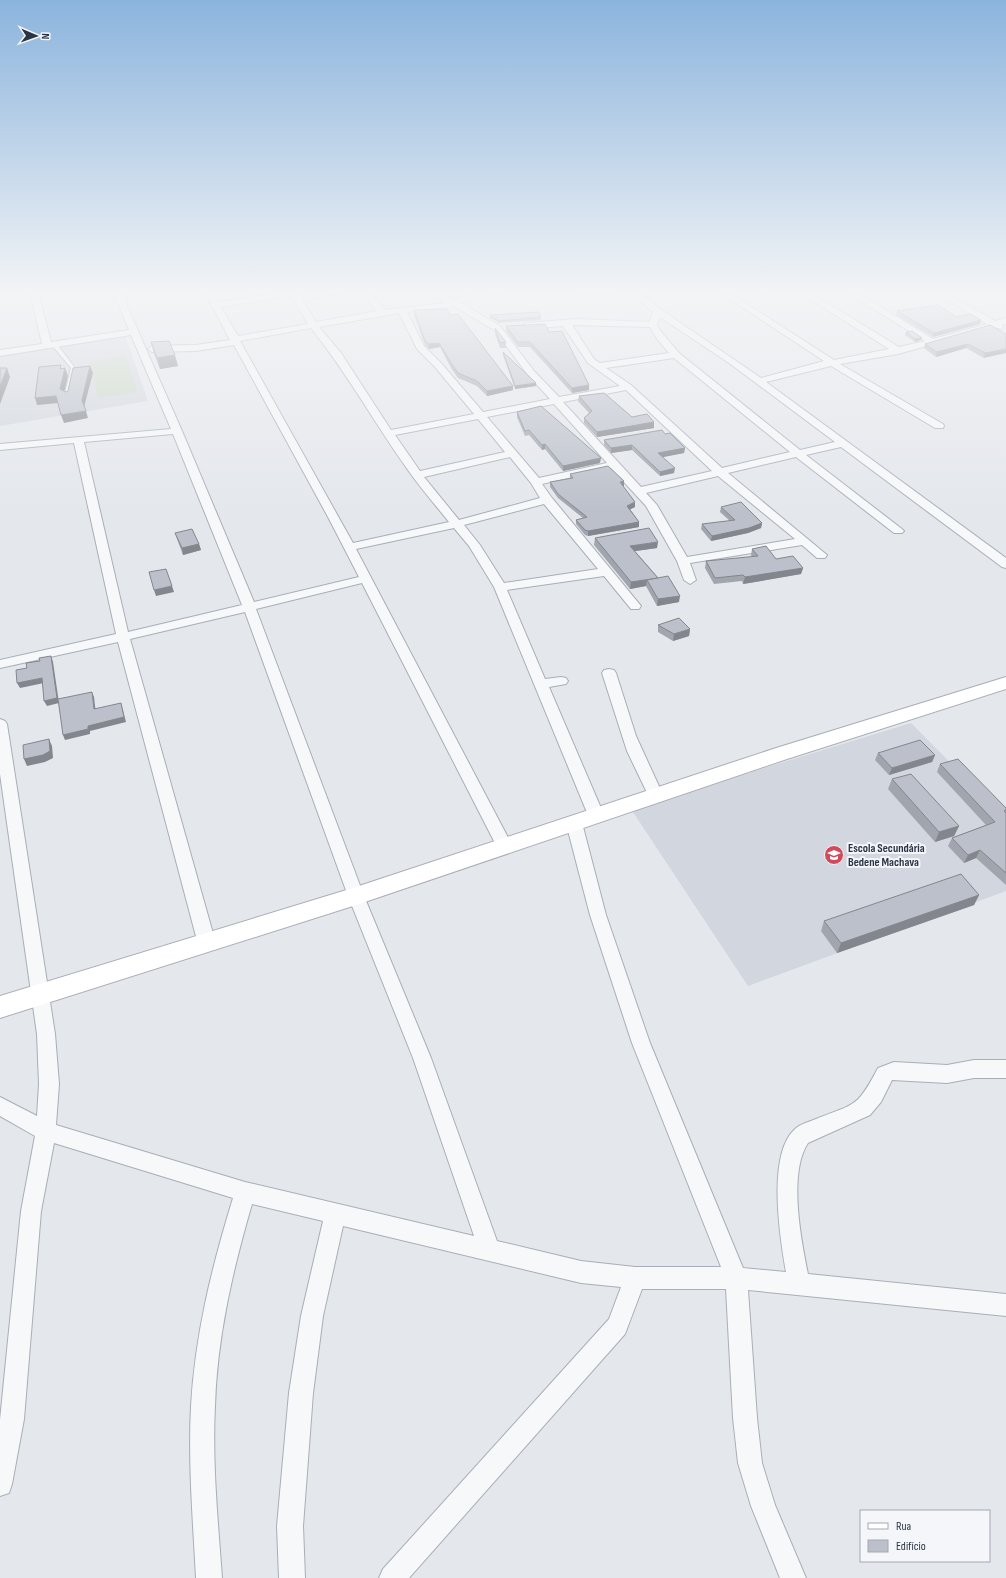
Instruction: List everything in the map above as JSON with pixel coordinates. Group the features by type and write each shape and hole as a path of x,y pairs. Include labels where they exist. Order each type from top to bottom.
{"street":[{"path":"150,366 249,606 356,896 422,1058 490,1251"},
{"path":"249,366 334,517 504,845"},
{"path":"345,366 417,475 474,545 500,587 596,815"},
{"path":"439,366 536,482 547,500 635,606"},
{"path":"526,366 557,401 599,441 614,464 650,505 658,527 683,561 690,580"},
{"path":"598,366 628,387 719,471 821,555"},
{"path":"689,366 796,452 898,531"},
{"path":"737,366 843,442 1006,564"},
{"path":"759,381 823,366"},
{"path":"838,366 939,426"},
{"path":"389,433 628,387"},
{"path":"659,432 674,429"},
{"path":"0,447 177,431"},
{"path":"78,439 123,637 207,944"},
{"path":"639,491 796,452 843,442"},
{"path":"417,475 511,454"},
{"path":"536,482 614,464"},
{"path":"349,548 456,524 547,500"},
{"path":"582,542 597,539"},
{"path":"683,561 805,541"},
{"path":"500,587 606,572"},
{"path":"0,664 123,637 365,579"},
{"path":"609,673 623,722 640,767 655,795"},
{"path":"541,684 561,681"},
{"path":"0,1007 207,944 356,896 655,795 1006,683"},
{"path":"0,724 2,754 46,1034 49,1084 46,1131 31,1211 12,1419 0,1484"},
{"path":"574,823 598,915 641,1044 736,1278 745,1418 750,1463 763,1506 793,1578"},
{"path":"799,1285 792,1249 788,1196 791,1157 794,1145 801,1137 814,1129 858,1112 869,1104 885,1074 894,1071 947,1074 974,1069 1006,1070"},
{"path":"0,1106 46,1131 245,1192 581,1272 635,1278 736,1278 1006,1305"},
{"path":"209,1578 202,1435 205,1381 215,1309 230,1238 245,1192"},
{"path":"292,1578 290,1526 301,1393 312,1316 335,1213"},
{"path":"392,1578 617,1326 635,1278"}],"lane":[{"path":"66,397 73,368 71,366"}],"shaded area":[{"path":"0,366 136,366 148,401 0,426"},
{"name":"Escola Secundária Bedene Machava","path":"911,723 1006,819 1006,891 748,986 631,809"}],"green space":[{"path":"90,366 129,366 137,392 98,398"}],"building":[{"path":"61,366 60,369 65,368 60,389 66,392 68,391 73,368 90,366 82,400 86,411 61,415 56,396 35,398 39,367"},
{"path":"453,366 497,366 513,386 487,391 477,381 458,373"},
{"path":"508,366 518,366 536,383 515,386"},
{"path":"552,366 579,366 589,385 572,388"},
{"path":"0,368 7,368 0,387"},
{"path":"604,393 632,417 647,414 654,422 597,432 584,418 592,411 579,396"},
{"path":"541,406 601,458 563,466 545,444 542,445 529,430 525,431 517,412"},
{"path":"662,430 665,434 670,433 685,448 658,453 675,468 660,472 632,445 611,448 604,440"},
{"path":"608,466 624,481 620,482 635,502 627,506 639,522 588,531 585,530 576,520 587,517 558,494 550,482 573,478 570,474"},
{"path":"741,502 762,523 749,528 712,536 702,524 735,520 721,507"},
{"path":"649,528 658,542 630,546 658,578 631,582 595,538"},
{"path":"192,529 199,544 182,548 175,533"},
{"path":"766,546 776,559 793,556 803,568 745,577 743,575 715,578 706,561 758,556 752,549"},
{"path":"166,569 172,586 154,590 149,572"},
{"path":"668,576 680,596 658,599 647,580"},
{"path":"679,618 690,629 674,634 658,625"},
{"path":"51,656 57,698 44,701 42,678 17,683 16,670 27,668 26,663 40,661 39,658"},
{"path":"92,692 94,709 121,703 124,717 88,726 88,729 63,735 58,699"},
{"path":"49,739 50,751 43,755 24,759 23,745"},
{"path":"920,740 935,755 892,768 878,753"},
{"path":"958,759 1006,808 1004,811 1006,813 1006,873 980,850 968,855 952,838 995,822 940,764"},
{"path":"911,774 959,826 939,832 892,779"},
{"path":"961,874 979,895 841,943 824,921"}],"place":[{"name":"Escola Secundária Bedene Machava","path":"834,855"}]}
